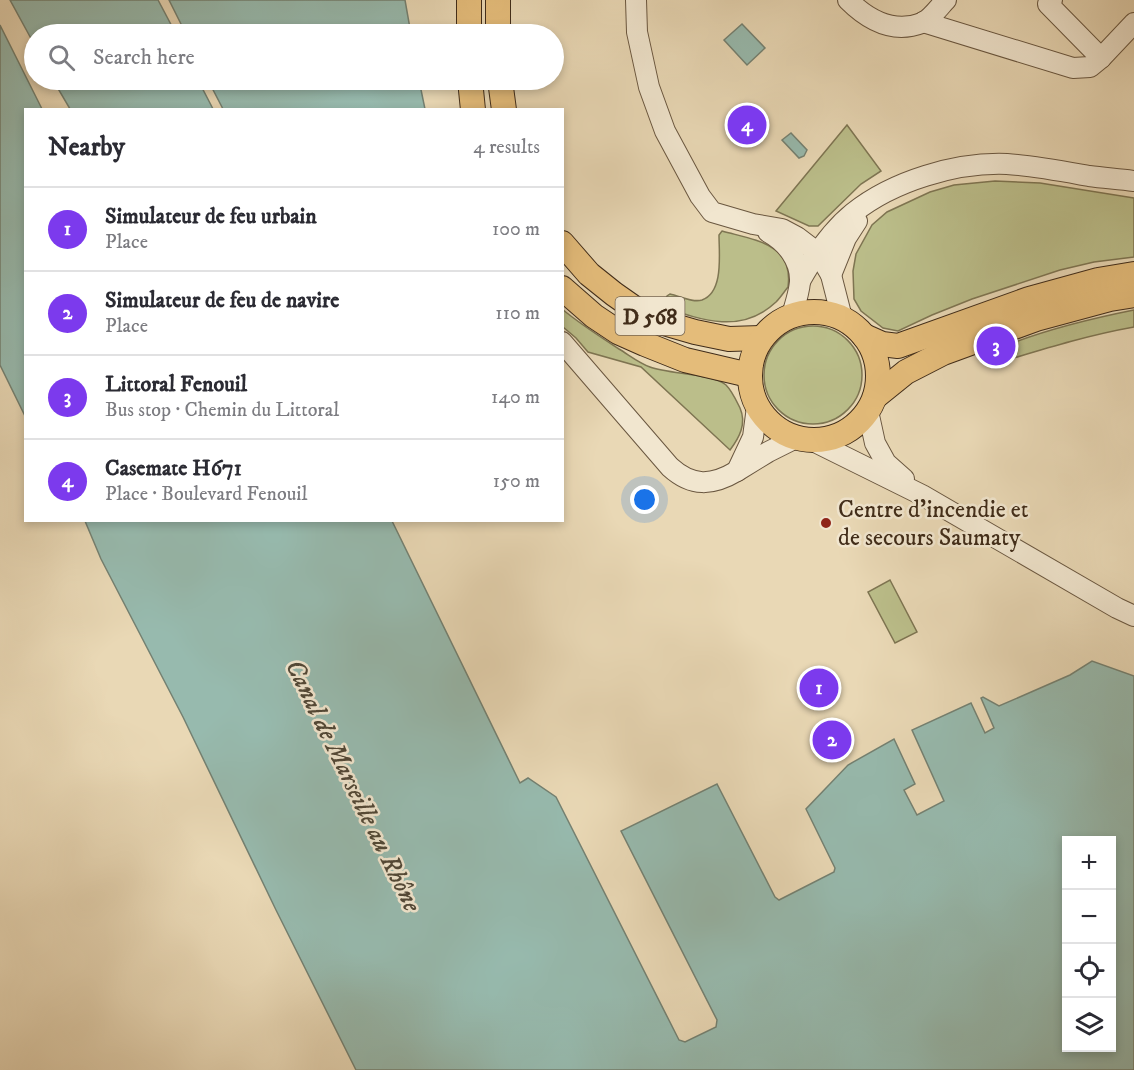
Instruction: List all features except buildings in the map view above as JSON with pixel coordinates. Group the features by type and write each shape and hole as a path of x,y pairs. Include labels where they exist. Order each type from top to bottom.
{"main road":[{"path":"469,0 469,24"},
{"path":"498,0 498,24"},
{"path":"471,90 473,108"},
{"path":"501,90 504,108"},
{"name":"D 568","path":"564,245 589,274 634,308 657,321 729,339 761,338"},
{"path":"1134,274 1098,280 1029,299 898,346 882,344 864,336 842,318 817,311 792,315 775,324 761,338 753,356 749,375 751,391 757,407 774,426 804,439 833,438 853,428 872,404 906,372 943,353 1036,319 1110,299 1134,296"},
{"name":"D 568","path":"564,290 594,316 618,332 685,360 749,375"},
{"path":"864,336 875,355 879,376 872,404"}],"street":[{"path":"636,0 637,32 649,87 665,131 700,196 712,212 753,224 782,229 818,253 831,275 842,318"},
{"path":"848,0 870,19 885,25 901,27 923,22 1073,68 1090,68 1134,23"},
{"path":"923,22 946,0"},
{"path":"1052,0 1048,4 1101,58"},
{"path":"792,315 800,281 837,229 853,213 903,183 935,173 970,166 1004,164 1134,180"},
{"path":"831,275 846,238 871,202"},
{"path":"753,224 779,238 787,246 796,260 800,281"},
{"path":"564,344 670,468 680,476 691,481 706,483 731,474 768,452 804,439 922,495 1134,616"},
{"path":"872,404 875,443 886,463 922,495"},
{"path":"737,471 753,437 757,407"}],"green space":[{"path":"847,125 881,171 861,184 818,226 809,226 776,211"},
{"path":"995,181 1040,183 1134,198 1134,257 1094,262 1060,270 972,299 898,331 883,328 861,311 854,299 853,271 856,254 872,225 887,212 930,192 954,185"},
{"path":"722,231 759,241 778,252 785,261 788,272 788,287 782,295 763,312 736,321 708,320 664,307 667,296 670,294 695,301 709,296 714,289 719,272 719,235"},
{"path":"1134,310 1134,327 1084,338 1004,361 1000,348 1066,326"},
{"path":"564,311 597,335 646,365 701,376 726,385 740,408 743,420 739,436 730,450 641,367 588,352 564,328"},
{"path":"813,326 832,330 848,340 858,356 862,375 858,394 848,410 832,420 813,424 794,420 778,410 768,394 764,375 768,356 778,340 794,330"},
{"path":"890,580 917,632 895,643 868,592"}],"water":[{"path":"10,0 158,0 171,24 24,24"},
{"path":"169,0 405,0 409,24 181,24"},
{"path":"742,24 765,48 747,65 724,40"},
{"path":"0,25 24,73 24,90 32,90 42,108 24,108 24,414 0,365"},
{"path":"59,90 203,90 212,108 69,108"},
{"path":"213,90 421,90 425,108 222,108"},
{"path":"791,133 807,150 804,156 799,158 782,140"},
{"name":"Canal de Marseille au Rhône","path":"85,522 392,522 520,783 528,778 556,797 679,1040 685,1042 716,1027 717,1020 621,831 717,784 775,897 779,900 834,872 835,868 806,809 848,765 894,739 915,784 904,790 917,815 944,801 912,730 971,703 985,733 994,728 981,698 999,706 1070,675 1092,661 1134,676 1134,1070 356,1070 183,717 101,559"}],"place":[{"name":"Casemate H671","path":"747,125"},
{"name":"Littoral Fenouil","path":"996,346"},
{"name":"Centre d’incendie et de secours Saumaty","path":"826,523"},
{"name":"Simulateur de feu urbain","path":"819,688"},
{"name":"Simulateur de feu de navire","path":"832,740"}]}
